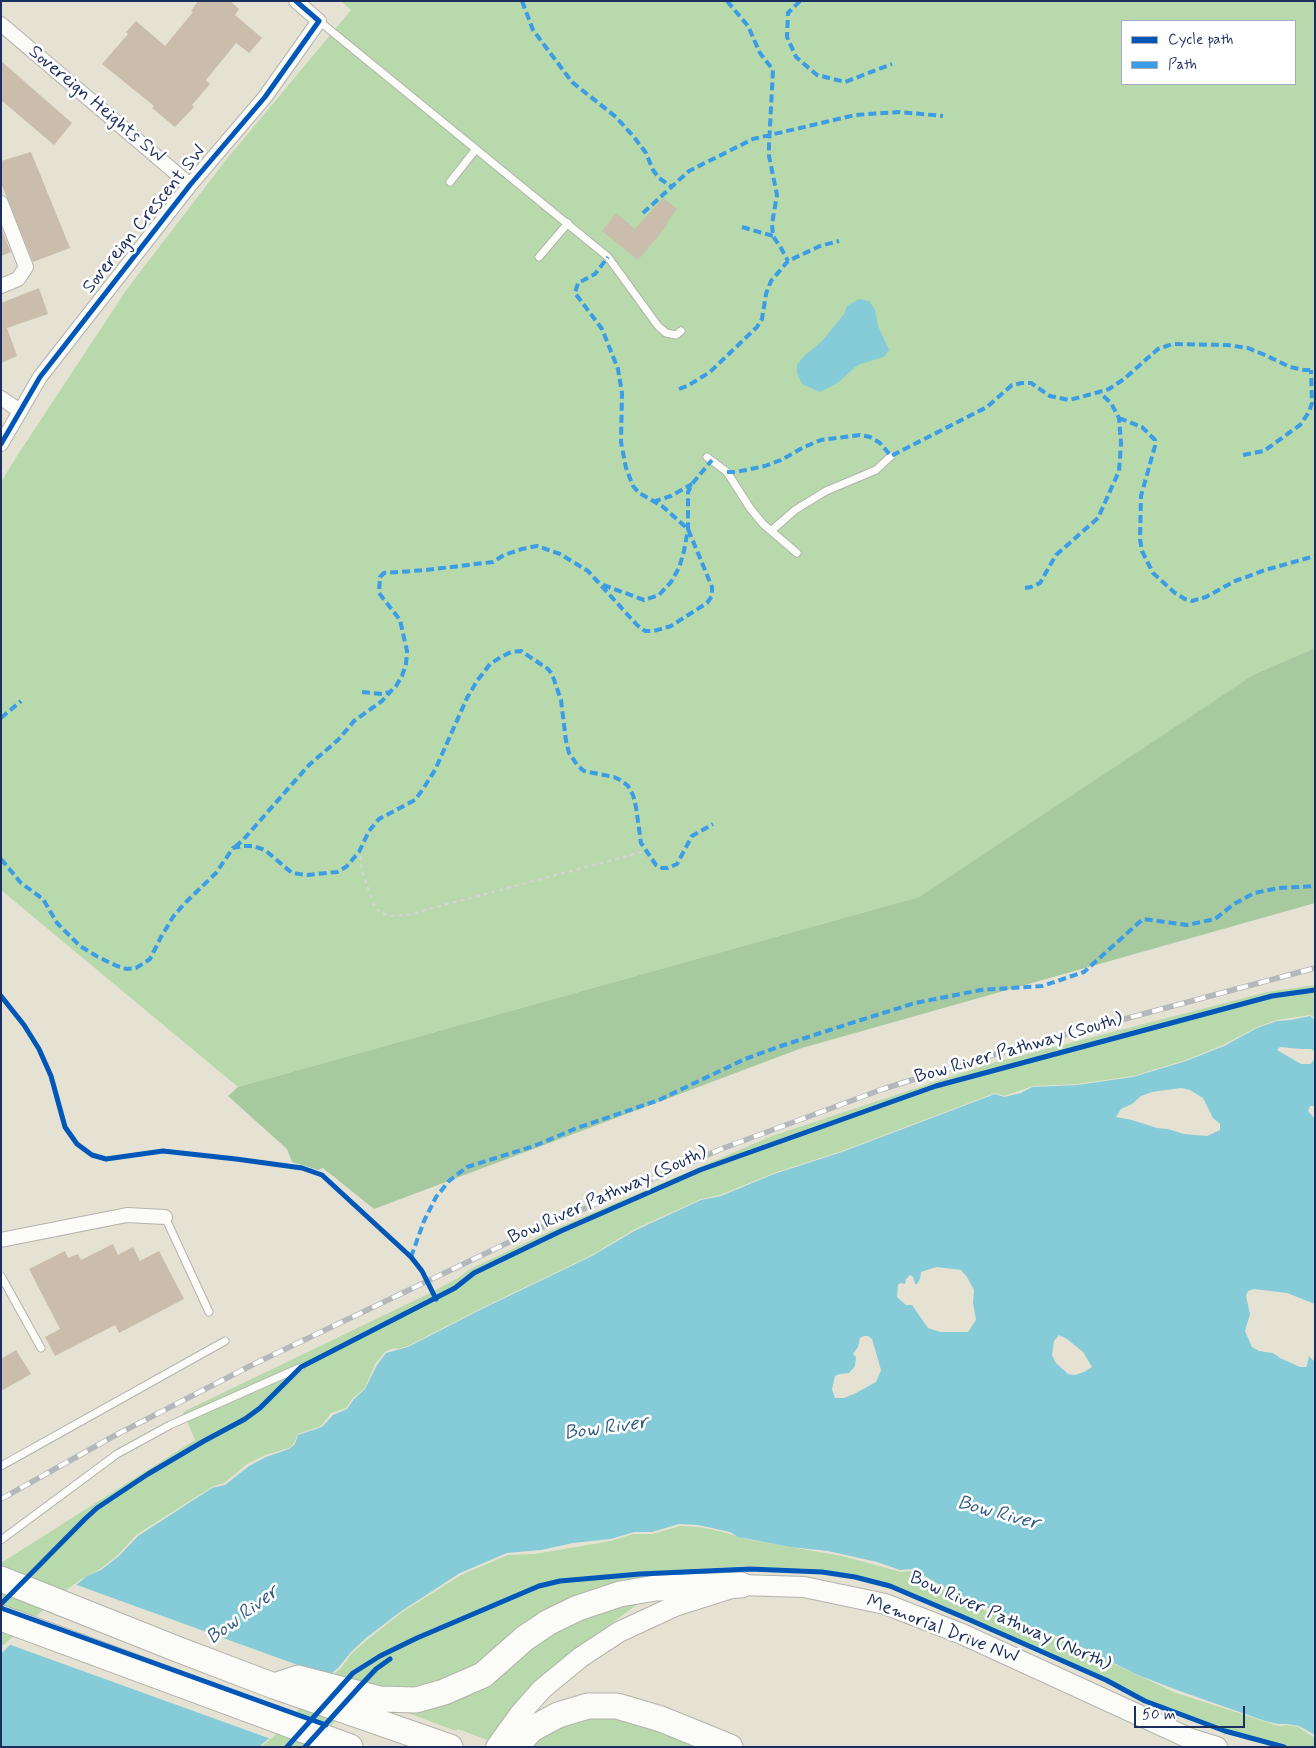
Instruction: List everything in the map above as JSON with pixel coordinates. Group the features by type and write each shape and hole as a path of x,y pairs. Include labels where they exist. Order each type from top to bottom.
{"highway":[{"path":"1,1579 177,1650 274,1686 298,1678 372,1708 448,1746"},
{"path":"372,1708 416,1700 444,1692 483,1675 525,1638 549,1622 578,1608 620,1594 656,1588 741,1585"},
{"path":"1,1618 345,1745"},
{"path":"515,1747 532,1729 558,1715 588,1706 617,1706 661,1719 730,1747"}],"main road":[{"name":"Memorial Drive NW","path":"496,1747 519,1715 542,1689 581,1657 620,1632 675,1606 741,1585 804,1587 885,1604 962,1634 1191,1739 1217,1747"}],"street":[{"path":"296,1 319,21"},
{"name":"Sovereign Crescent SW","path":"1,444 40,377 190,185 265,97 319,21"},
{"name":"Sovereign Heights SW","path":"1,24 190,185"},
{"path":"1,203 26,267 18,279 1,286"},
{"path":"1,398 20,411"},
{"path":"1,1240 127,1216 165,1218"}],"lane":[{"path":"319,21 608,257 658,326 666,333 676,335 682,331"},
{"path":"450,182 476,149"},
{"path":"540,257 568,224"},
{"path":"771,531 795,510 826,491 876,470 890,456"},
{"path":"707,457 727,472 750,508 771,531 797,553"},
{"path":"165,1218 209,1312"},
{"path":"1,1276 41,1348"},
{"path":"1,1466 225,1341"},
{"path":"1,1540 117,1454 170,1425 301,1367"}],"path":[{"path":"360,848 362,871 375,908 381,913 390,916 407,914 646,851"}],"green space":[{"path":"341,1 1315,1 1315,648 1253,675 919,897 238,1087 1,890 1,482 127,289 226,160 351,10"},
{"path":"1315,648 1315,903 802,1048 374,1209 323,1168 318,1170 292,1162 287,1149 228,1096 238,1087 919,897 1253,675"},
{"path":"1315,985 1315,1018 1310,1015 1277,1020 1257,1027 1223,1045 1186,1060 1133,1076 1077,1084 1033,1086 1004,1096 995,1093 842,1151 774,1173 720,1195 701,1199 635,1229 592,1255 408,1346 398,1349 393,1348 385,1352 375,1364 365,1388 353,1398 346,1408 331,1413 321,1426 298,1434 294,1443 289,1448 265,1455 247,1464 224,1483 212,1487 136,1535 118,1555 100,1569 80,1580 1,1647 1,1563 195,1440 183,1412 428,1294 458,1278 470,1269 555,1229 772,1136 989,1064 1267,992"},
{"path":"680,1526 699,1527 750,1540 842,1556 901,1572 911,1571 977,1607 1034,1631 1065,1641 1176,1693 1279,1726 1298,1727 1315,1738 1315,1747 1279,1747 1221,1731 1111,1685 975,1620 904,1591 855,1577 824,1572 749,1566 698,1569 689,1578 679,1579 487,1660 425,1690 363,1689 312,1747 261,1747 277,1733 324,1681 340,1669 352,1653 367,1640 401,1613 461,1575 508,1555 535,1554 611,1541 633,1534 652,1534"},
{"path":"650,1595 589,1640 490,1741 458,1729 456,1731 408,1713 408,1706 570,1622"},
{"path":"602,1711 713,1747 523,1747 537,1733"}],"water":[{"path":"859,299 869,301 875,310 878,326 889,350 884,357 860,364 839,382 820,392 802,384 797,373 797,365 805,355 822,341 844,314 847,306"},
{"name":"Bow River","path":"1310,1016 1315,1020 1315,1055 1311,1049 1280,1047 1277,1050 1301,1064 1311,1064 1315,1058 1315,1106 1310,1106 1308,1111 1315,1119 1315,1304 1287,1293 1254,1289 1248,1291 1246,1296 1250,1314 1245,1331 1252,1347 1259,1351 1273,1353 1300,1367 1306,1367 1309,1356 1315,1362 1315,1735 1299,1726 1265,1721 1138,1675 1065,1639 1034,1628 956,1594 912,1569 900,1570 877,1562 828,1551 790,1547 738,1537 730,1532 698,1525 679,1524 652,1532 634,1532 611,1539 573,1543 541,1550 507,1553 460,1573 400,1612 366,1638 276,1732 259,1747 1,1747 1,1654 32,1622 87,1576 101,1570 119,1556 138,1536 212,1488 225,1485 249,1466 266,1457 289,1449 295,1444 298,1435 322,1427 333,1415 347,1409 365,1389 377,1365 386,1353 408,1347 592,1256 636,1230 701,1200 721,1196 774,1174 842,1152 995,1094 1004,1097 1021,1093 1032,1087 1077,1085 1133,1077 1186,1061 1224,1046 1257,1028 1277,1021","holes":["1181,1088 1190,1090 1203,1098 1213,1118 1220,1124 1220,1130 1207,1136 1184,1134 1116,1117 1121,1109 1132,1104 1141,1096 1152,1092","936,1267 961,1270 967,1277 974,1290 973,1303 976,1320 968,1332 940,1332 928,1328 912,1305 906,1305 897,1297 898,1285 900,1283 905,1284 906,1279 910,1275 913,1277 915,1284 917,1284 921,1272","1059,1335 1067,1339 1083,1352 1092,1367 1075,1375 1068,1374 1056,1363 1052,1355 1054,1341","868,1336 872,1339 881,1370 876,1382 844,1398 835,1398 832,1389 835,1376 849,1373 855,1366 856,1357 853,1354 858,1347 860,1338"]}],"pier":[{"path":"74,1584 331,1677 324,1682 271,1739 8,1644 35,1617"}],"building":[{"path":"198,1 230,1 239,9 235,15 262,38 249,53 236,43 206,80 210,84 192,105 194,107 175,127 152,108 154,106 102,64 128,34 126,32 136,21 165,46 193,12 191,11"},
{"path":"1,61 72,123 54,145 1,100"},
{"path":"31,152 70,248 33,262 1,183 1,161"},
{"path":"663,198 677,209 666,223 668,224 638,260 602,231 616,213 635,229"},
{"path":"1,228 11,252 1,256"},
{"path":"39,288 48,314 7,328 17,356 1,363 1,303"},
{"path":"113,1244 118,1255 133,1247 140,1261 159,1251 184,1299 119,1333 115,1325 55,1356 45,1337 60,1329 29,1269 65,1251 68,1258 78,1254 81,1260"},
{"path":"16,1350 31,1374 1,1391 1,1359"}],"railway":[{"path":"1,1499 114,1436 254,1364 522,1236 721,1149 883,1089 1012,1049 1315,968"}],"marked path":[{"path":"522,1 533,30 572,82 616,117 646,153 653,170 659,178 672,187"},
{"path":"727,1 748,26 760,53 773,70 769,156 777,195 772,224 773,236 788,261"},
{"path":"800,1 788,13 787,37 796,57 817,75 845,82 892,64"},
{"path":"643,213 689,171 753,139 855,115 900,112 943,116"},
{"path":"742,227 773,236"},
{"path":"679,389 710,372 757,327 762,319 766,294 771,281 788,261 820,246 839,241"},
{"path":"362,692 382,694 390,692 402,676 406,664 407,651 400,620 379,593 380,577 384,573 493,562 504,555 537,546 560,554 588,571 637,625 645,631 654,631 671,626 707,603 712,596 712,587 688,529 662,506 639,493 633,486 626,468 621,442 622,393 618,369 602,329 575,293 578,283 595,274 608,257"},
{"path":"727,472 765,466 821,440 860,435 870,437 880,443 891,456 987,407 1012,385 1031,383 1050,396 1069,400 1109,389 1124,379 1158,349 1173,344 1227,345 1248,348 1290,367 1315,370"},
{"path":"1243,455 1264,451 1300,425 1309,412 1312,403 1311,370"},
{"path":"1025,588 1040,583 1056,555 1098,518 1119,471 1121,444 1119,418 1111,403 1099,392"},
{"path":"1119,418 1142,427 1155,440 1141,496 1140,539 1142,551 1153,573 1175,593 1192,601 1206,597 1235,581 1265,570 1315,556"},
{"path":"603,585 644,600 659,595 671,582 679,568 684,551 688,529 688,492 692,484 712,460"},
{"path":"653,502 671,496 692,484"},
{"path":"1,859 21,883 43,899 57,923 80,946 117,966 127,969 136,968 150,959 173,917 216,873 233,848 253,846 265,850 292,873 307,875 337,872 346,867 359,852 369,831 379,819 415,800 423,789 435,770 467,698 490,664 511,652 521,651 548,669 552,674 561,700 569,753 578,766 584,771 614,777 628,786 636,807 641,843 656,865 668,868 677,864 692,836 713,824"},
{"path":"235,847 309,765 339,739 354,721 382,701 390,692"},
{"path":"1,718 21,701"},
{"path":"411,1257 424,1221 436,1197 449,1181 467,1167 534,1146 577,1128 659,1100 745,1059 845,1025 915,1003 981,990 1042,986 1084,972 1143,919 1187,925 1215,919 1234,904 1254,893 1279,888 1315,886"}],"cycle path":[{"path":"1,444 40,377 190,185 265,97 319,21 296,1"},
{"name":"Bow River Pathway (South)","path":"1,1604 97,1508 148,1474 245,1419 260,1408 301,1367 455,1288 474,1273 561,1231 700,1170 936,1086 1272,996 1315,990"},
{"path":"1,996 24,1025 39,1049 51,1076 65,1127 77,1144 92,1155 106,1159 163,1151 302,1168 322,1175 411,1257 422,1271 436,1299"},
{"name":"Bow River Pathway (North)","path":"287,1747 353,1673 380,1656 417,1638 539,1586 560,1581 640,1574 750,1569 822,1572 855,1577 890,1586 1106,1680 1145,1701 1225,1731 1284,1747"},
{"path":"1,1608 326,1725"},
{"path":"305,1747 376,1669 390,1659"}]}
